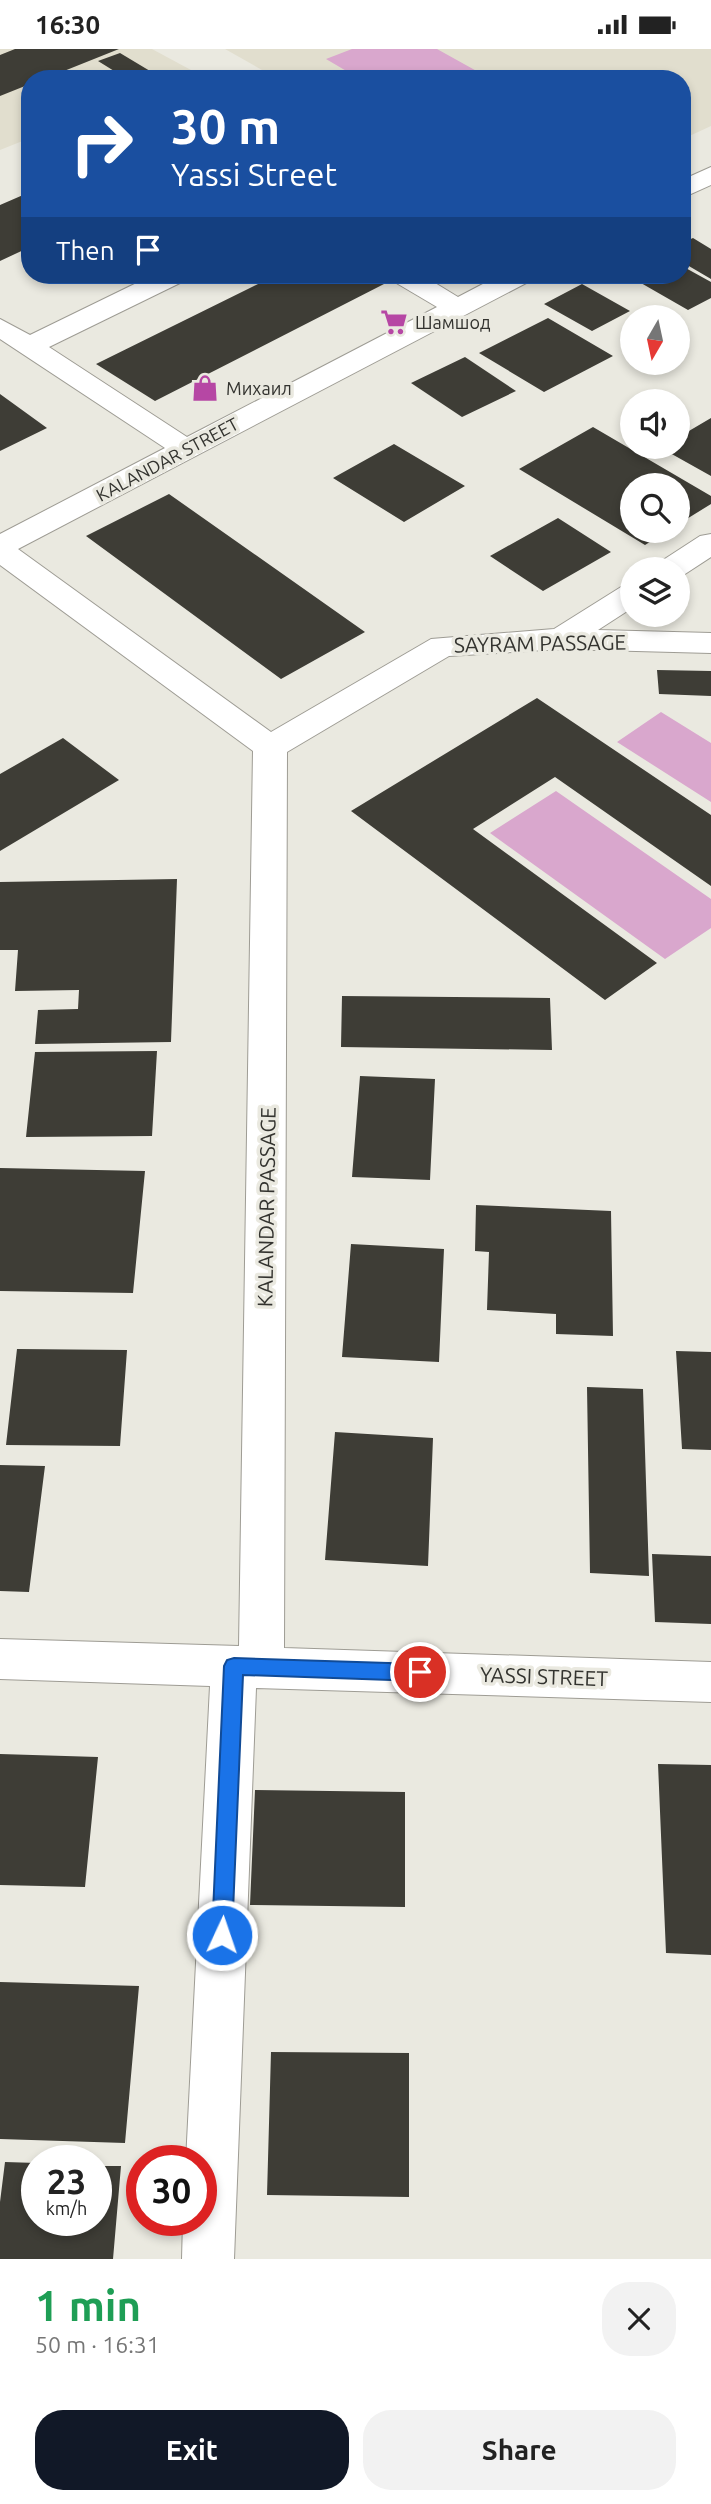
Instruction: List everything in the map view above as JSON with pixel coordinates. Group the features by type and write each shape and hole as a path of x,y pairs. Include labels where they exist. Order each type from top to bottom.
{"street":[{"path":"691,186 711,176"},
{"path":"29,346 156,284"},
{"path":"418,284 457,308"},
{"name":"KALANDAR STREET","path":"0,548 503,284"},
{"path":"0,327 186,449"},
{"path":"689,557 711,543"},
{"path":"0,548 270,747"},
{"path":"561,639 620,602"},
{"name":"SAYRAM PASSAGE","path":"270,747 442,646 561,639 711,643"},
{"name":"KALANDAR PASSAGE","path":"208,2259 248,1667 270,747"},
{"name":"YASSI STREET","path":"0,1659 711,1682"}],"shaded area":[{"path":"0,49 152,49 191,70 21,70 21,142 0,150"},
{"path":"225,49 711,49 711,126 691,135 691,70 262,70"},
{"path":"352,49 437,49 475,70 345,70 326,59"},
{"path":"661,712 711,743 711,802 617,742"},
{"path":"556,791 711,899 711,928 665,959 490,833"}],"building":[{"path":"15,49 119,49 66,70 21,70 21,88 0,96 0,55"},
{"path":"120,53 148,70 112,70 98,61"},
{"path":"21,196 21,251 0,261 0,205"},
{"path":"691,239 711,249 711,279 691,267"},
{"path":"691,271 711,282 711,298 690,309 690,305 679,305 643,284 691,284"},
{"path":"258,284 384,284 155,401 96,364"},
{"path":"582,284 620,305 620,316 592,331 544,304"},
{"path":"548,318 613,356 544,392 479,353"},
{"path":"465,357 516,391 462,417 411,383"},
{"path":"0,394 47,428 0,451"},
{"path":"711,418 711,476 681,459 690,459 690,430"},
{"path":"593,427 620,443 620,459 648,459 672,473 620,473 620,530 519,469"},
{"path":"394,444 465,486 404,522 333,478"},
{"path":"690,484 711,496 711,504 690,517"},
{"path":"169,494 365,632 281,679 86,536"},
{"path":"558,518 611,552 543,591 490,556"},
{"path":"657,670 711,671 711,696 659,694"},
{"path":"537,698 711,815 711,886 555,777 473,829 657,963 605,1000 351,811"},
{"path":"63,738 119,780 0,851 0,774"},
{"path":"177,879 171,1042 35,1044 38,1010 78,1009 79,990 15,991 18,950 0,950 0,882"},
{"path":"342,996 550,998 552,1050 341,1047"},
{"path":"157,1051 152,1136 26,1137 35,1052"},
{"path":"360,1076 435,1079 430,1180 352,1177"},
{"path":"0,1168 145,1171 133,1293 0,1291"},
{"path":"476,1205 611,1211 613,1336 556,1334 556,1314 487,1310 489,1252 475,1251"},
{"path":"351,1244 444,1249 439,1362 342,1357"},
{"path":"17,1349 127,1350 120,1446 6,1445"},
{"path":"676,1351 711,1352 711,1450 682,1449"},
{"path":"587,1387 643,1389 649,1576 590,1573"},
{"path":"335,1432 433,1438 428,1566 325,1560"},
{"path":"0,1465 45,1466 29,1592 0,1591"},
{"path":"652,1554 711,1556 711,1624 655,1622"},
{"path":"0,1754 98,1757 85,1887 0,1885"},
{"path":"658,1764 711,1765 711,1955 666,1953"},
{"path":"255,1790 405,1792 405,1907 250,1905"},
{"path":"0,1982 139,1986 125,2143 0,2139"},
{"path":"271,2052 409,2053 409,2197 267,2195"},
{"path":"5,2162 21,2162 21,2236 112,2236 112,2166 121,2166 113,2259 0,2259 0,2202"}],"place":[{"name":"Шамшод","path":"394,322"},
{"name":"Михаил","path":"205,388"}],"route":[{"path":"222,1935 234,1666 420,1672"}]}
